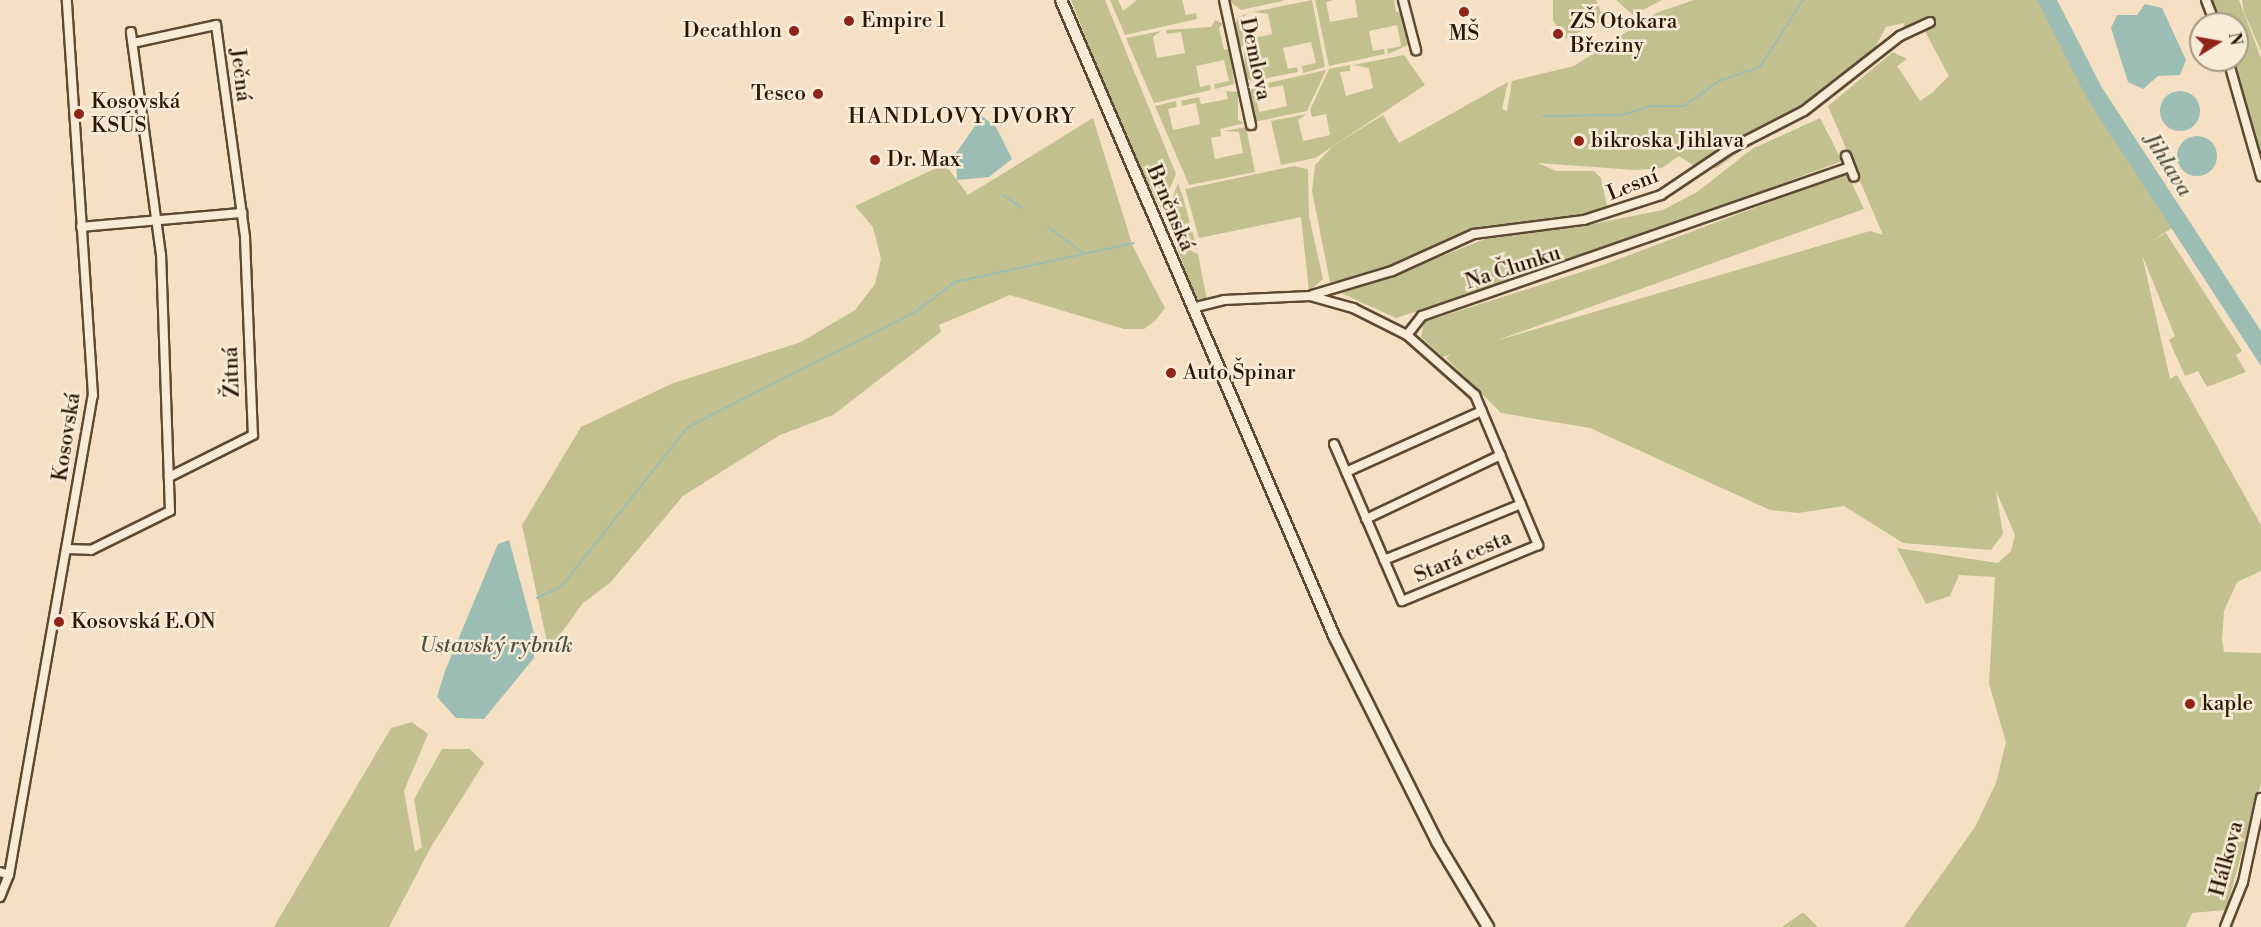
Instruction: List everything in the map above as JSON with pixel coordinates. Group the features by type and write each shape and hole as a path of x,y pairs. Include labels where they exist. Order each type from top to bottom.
{"main road":[{"name":"Brněnská","path":"1061,0 1244,431 1384,741 1488,927"}],"street":[{"name":"Kosovská","path":"0,897 9,875 93,395 68,0"},
{"name":"Demlova","path":"1224,0 1251,125"},
{"path":"1403,0 1416,50"},
{"name":"Lesní","path":"1310,296 1392,271 1474,234 1584,220 1661,195 1728,150 1804,111 1900,36 1930,22"},
{"name":"Ječná","path":"133,43 216,25 242,213"},
{"path":"66,549 90,550 170,511 156,221 131,32"},
{"path":"2231,72 2261,176"},
{"path":"1846,156 1854,177"},
{"name":"Na Člunku","path":"1407,335 1422,316 1850,167"},
{"path":"81,227 242,213"},
{"name":"Žitná","path":"169,477 253,435 242,213"},
{"path":"1192,308 1224,300 1310,296 1353,308 1407,335"},
{"name":"Stará cesta","path":"1334,444 1402,601 1538,545 1482,411 1471,391 1407,335"},
{"path":"1346,472 1482,411"},
{"path":"1366,519 1501,455"},
{"name":"Stará cesta","path":"1384,560 1521,504"},
{"name":"Hálkova","path":"2225,927 2243,882 2261,798"},
{"path":"0,872 9,875"}],"shaded area":[{"path":"1071,0 1105,0 1176,174 1161,209 1123,133"},
{"path":"1110,0 1118,0 1123,11 1137,0 1182,0 1186,15 1196,13 1197,19 1125,35"},
{"path":"1228,0 1283,0 1283,1 1241,10"},
{"path":"1312,0 1325,67 1303,73 1302,66 1316,63 1311,42 1283,48 1288,69 1297,67 1298,72 1253,81 1245,78 1244,46 1238,47 1234,28 1238,17 1249,13 1240,19 1244,40 1272,34 1268,14 1253,12"},
{"path":"1315,0 1333,0 1326,2 1330,22 1358,17 1355,0 1394,0 1396,12 1403,11 1408,45 1388,54 1387,49 1401,46 1397,25 1369,31 1373,51 1384,49 1385,54 1329,66"},
{"path":"1553,0 1596,0 1604,20 1565,39 1553,21"},
{"path":"1616,0 1662,0 1633,15"},
{"path":"1694,0 2037,0 2126,158 2173,227 2150,243 2166,233 2242,351 2236,355 2246,372 2207,387 2198,371 2185,376 2169,340 2175,336 2142,255 2170,379 2177,375 2261,525 2261,571 2237,582 2224,611 2222,640 2224,652 2261,653 2261,783 2226,910 2192,913 2186,927 1904,927 1975,827 1996,783 2006,742 1989,684 1995,577 1959,575 1950,596 1926,604 1897,548 1998,563 2011,551 2015,535 1996,491 2003,534 1991,550 1903,543 1844,506 1798,513 1770,510 1590,428 1501,413 1446,358 1452,354 1443,357 1421,337 1424,322 1603,265 1847,173 1864,209 1495,341 1870,231 1883,235 1828,106 1893,52 1907,59 1897,66 1920,101 1933,92 1949,76 1922,26 1905,32 1904,23 1886,27 1870,57 1717,168 1696,167 1679,156 1662,168 1635,170 1538,163 1556,171 1594,171 1601,178 1608,211 1573,228 1663,210 1697,192 1752,149 1820,118 1842,161 1587,257 1396,318 1343,294 1343,289 1394,274 1330,282 1312,191 1315,165 1333,146 1383,115 1399,143 1508,82 1502,109 1507,111 1512,81 1574,66 1656,13","holes":["1522,223 1558,229 1485,239 1422,264 1505,224"]},
{"path":"2210,0 2239,0 2244,12 2214,12"},
{"path":"2242,0 2261,0 2261,51 2249,23 2249,12 2244,12"},
{"path":"1215,20 1223,24 1219,28 1224,50 1230,49 1234,84 1215,89 1214,84 1229,81 1224,60 1196,66 1200,87 1210,85 1211,90 1154,103 1126,38 1161,31 1153,37 1157,58 1185,53 1181,32 1167,34 1166,30 1211,27"},
{"path":"2249,26 2261,58 2261,162 2235,72 2249,72"},
{"path":"1404,55 1425,85 1315,158 1281,165 1271,121 1307,114 1298,120 1303,141 1330,135 1326,114 1312,117 1310,110 1329,69 1350,65 1350,71 1340,72 1346,96 1373,88 1369,68 1353,65"},
{"path":"1326,70 1307,111 1253,122 1248,95 1254,86 1263,84 1255,91 1259,112 1287,106 1283,85 1269,88 1268,83"},
{"path":"1226,91 1238,92 1238,120 1245,123 1220,129 1221,136 1211,138 1215,159 1243,153 1239,132 1224,131 1246,127 1255,172 1189,185 1155,106 1176,101 1177,107 1168,109 1173,130 1200,124 1196,103 1182,106 1181,101 1199,97 1201,104 1228,99"},
{"path":"1093,118 1133,247 1165,308 1155,321 1144,329 1124,329 1010,295 939,325 941,332 833,415 780,435 683,496 610,583 583,603 554,643 547,642 522,525 581,427 671,384 801,342 855,310 875,284 881,259 873,227 855,206 945,164 968,195"},
{"path":"1294,166 1308,169 1309,216 1323,279 1309,291 1301,217 1199,238 1185,189"},
{"path":"1178,183 1197,249 1177,238 1167,213"},
{"path":"1176,244 1198,254 1207,300 1195,298"},
{"path":"412,722 428,734 404,791 415,852 422,847 414,799 442,749 470,749 484,763 431,847 389,927 274,927 391,728"},
{"path":"1802,913 1818,927 1782,927"}],"water":[{"path":"2037,0 2057,0 2101,86 2261,331 2261,366 2088,100"},
{"path":"2145,4 2162,8 2186,60 2180,75 2158,76 2143,89 2128,82 2111,28 2117,15 2137,15"},
{"path":"2180,91 2194,97 2200,111 2194,125 2180,131 2166,125 2160,111 2166,97"},
{"path":"982,116 996,127 1012,159 989,177 957,180 956,153"},
{"path":"2197,136 2211,142 2217,156 2211,170 2197,176 2183,170 2177,156 2183,142"},
{"name":"Ustavský rybník","path":"509,540 536,640 534,658 484,719 456,718 437,697 445,671 498,544"}],"waterway":[{"path":"1543,116 1622,115 1651,106 1684,106 1719,81 1760,67 1803,0"},
{"path":"1003,195 1022,208"},
{"path":"1048,227 1083,253"},
{"path":"537,598 561,587 688,427 917,311 955,282 1134,243"}],"place":[{"name":"MŠ","path":"1464,12"},
{"name":"Empire 1","path":"849,21"},
{"name":"Decathlon","path":"794,31"},
{"name":"ZŠ Otokara Březiny","path":"1558,34"},
{"name":"Tesco","path":"818,94"},
{"name":"Kosovská KSÚS","path":"79,114"},
{"name":"bikroska Jihlava","path":"1579,141"},
{"name":"Dr. Max","path":"875,160"},
{"name":"Auto Špinar","path":"1171,373"},
{"name":"Kosovská E.ON","path":"59,622"},
{"name":"kaple","path":"2190,704"}],"district":[{"name":"HANDLOVY DVORY","path":"962,117"}],"water label":[{"name":"Jihlava","path":"2168,165"}]}
